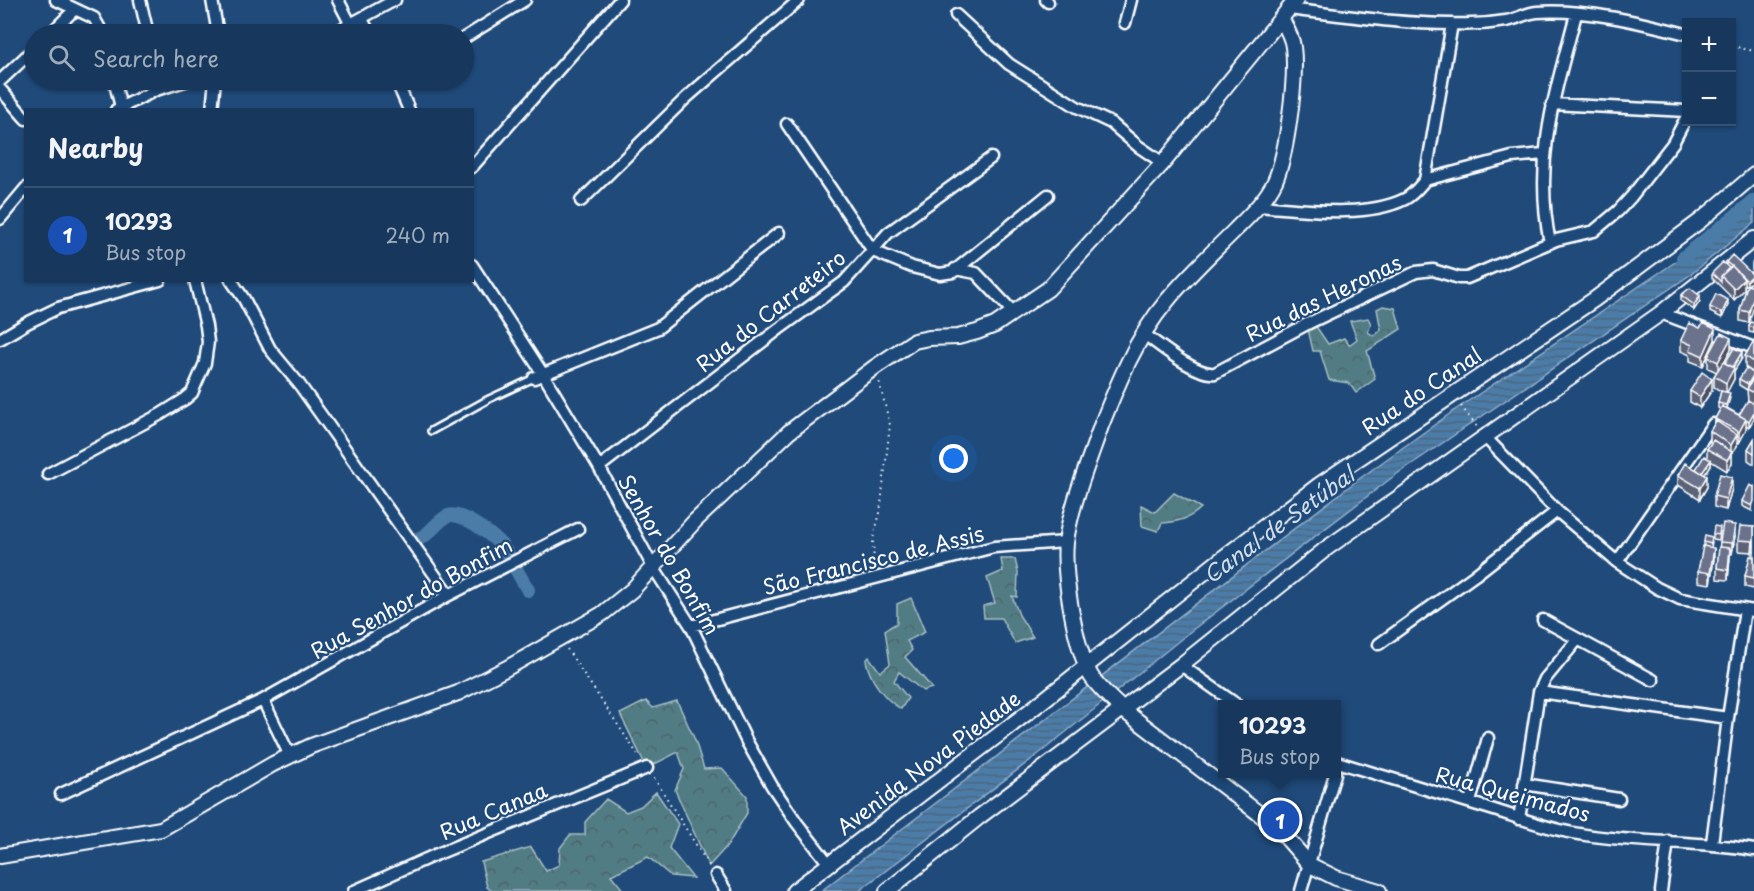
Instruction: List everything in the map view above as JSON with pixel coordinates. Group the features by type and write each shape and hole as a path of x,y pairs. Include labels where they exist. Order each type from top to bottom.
{"street":[{"path":"56,0 94,18 97,24"},
{"path":"140,0 146,24"},
{"path":"212,0 216,24"},
{"path":"338,0 350,24"},
{"path":"353,24 395,0"},
{"path":"474,32 525,0"},
{"path":"474,165 620,0"},
{"path":"581,201 686,98 799,0"},
{"path":"1125,23 1131,0"},
{"path":"60,24 75,9"},
{"path":"1288,9 1409,23 1452,24 1508,21 1538,12 1576,14 1617,18 1682,33"},
{"path":"0,856 161,829 290,756 458,693 602,614 632,590 695,521 789,432 875,367 914,341 958,337 977,332 1014,313 1048,289 1163,163 1288,9"},
{"path":"1288,9 1293,45 1291,106 1275,181 1257,206 1175,291 1144,334 1131,357 1092,453 1071,520 1066,542 1065,562 1076,629 1090,673 1111,699 1122,710 1278,828 1310,865 1336,878 1379,891"},
{"path":"1550,243 1544,206 1544,154 1552,104 1576,14"},
{"path":"956,15 1009,64 1077,107 1111,123 1163,163"},
{"path":"362,19 365,24"},
{"path":"1425,180 1452,24"},
{"path":"0,81 24,58"},
{"path":"0,89 24,117"},
{"path":"115,90 118,108 147,90"},
{"path":"212,108 214,90"},
{"path":"400,90 408,108"},
{"path":"1552,104 1682,111"},
{"path":"787,124 873,250 912,267 936,273 949,273 1048,195"},
{"name":"Rua das Heronas","path":"1144,334 1193,367 1203,372 1215,373 1407,275 1433,270 1467,278 1550,243 1594,231 1631,197 1673,143 1682,126"},
{"path":"1257,206 1329,210 1369,209 1406,199 1425,180 1512,158 1544,154"},
{"name":"Rua do Carreteiro","path":"598,467 844,282 892,230 991,158"},
{"name":"Rua do Canal","path":"1090,673 1319,485 1595,299 1700,221 1754,175"},
{"path":"0,219 24,190"},
{"path":"539,376 658,328 779,233"},
{"path":"887,891 979,817 1180,665 1327,548 1661,313 1754,239"},
{"name":"Senhor do Bonfim","path":"474,268 539,376 598,467 653,567 691,626 747,742 767,777 797,823 830,864"},
{"path":"955,269 976,273 1014,313"},
{"path":"0,339 58,308 153,282"},
{"path":"48,474 161,414 192,393 205,363 208,342 195,282"},
{"path":"232,282 244,299 270,349 298,384 448,595"},
{"path":"1661,313 1754,348"},
{"path":"1617,562 1713,424"},
{"path":"1485,437 1557,511 1617,562 1657,588 1680,599 1749,611 1728,718 1712,843"},
{"path":"1379,644 1475,575 1557,511"},
{"name":"Rua Senhor do Bonfim","path":"61,794 263,700 448,595 578,529"},
{"name":"São Francisco de Assis","path":"691,626 994,547 1066,542"},
{"path":"1543,620 1653,680"},
{"path":"1519,819 1539,692 1545,680 1578,639"},
{"path":"1180,665 1229,700"},
{"name":"Avenida Nova Piedade","path":"794,891 1090,673"},
{"path":"1539,692 1728,718"},
{"path":"263,700 290,756"},
{"path":"1470,802 1488,738"},
{"name":"Rua Queimados","path":"1341,764 1572,833 1630,840 1712,843 1754,850"},
{"name":"Rua Canaa","path":"357,890 435,855 647,768"},
{"path":"1301,891 1334,778"},
{"path":"1524,784 1619,799"},
{"path":"1661,891 1668,841"},
{"path":"716,875 726,891"}],"lane":[{"path":"431,431 489,399 539,376"}],"path":[{"path":"1736,47 1754,51"},
{"path":"875,367 890,425 880,513 873,539 875,577"},
{"path":"1460,404 1474,424"},
{"path":"560,639 716,875"}],"green space":[{"path":"1383,306 1395,308 1401,329 1367,351 1375,379 1356,393 1349,383 1329,380 1320,351 1313,351 1308,329 1315,325 1328,344 1344,338 1349,345 1357,339 1350,321 1368,318 1371,324 1368,332 1374,336 1381,330 1377,309"},
{"path":"1174,493 1201,508 1183,519 1162,523 1158,531 1142,526 1141,505 1155,512"},
{"path":"1001,559 1015,559 1018,572 1017,597 1012,596 1019,615 1033,637 1015,643 1001,618 984,618 983,606 995,603 987,578 1003,571"},
{"path":"911,598 925,632 907,641 912,650 905,657 932,688 923,691 899,672 894,681 908,698 901,709 879,688 866,661 869,657 880,672 890,664 885,630 897,623 897,604"},
{"path":"646,701 653,708 677,701 695,740 704,769 722,768 747,796 747,813 728,845 709,866 675,790 684,769 678,752 647,768 620,714"},
{"path":"656,792 678,824 669,848 693,878 671,876 648,857 611,875 624,891 492,891 487,887 481,862 531,847 546,871 559,865 560,848 570,835 585,835 585,822 606,799 626,812 641,806"}],"water":[{"path":"1754,201 1754,223 1690,275 1394,476 1191,631 1045,749 859,891 821,891 1359,479 1455,410 1696,248"}],"building":[{"path":"1732,255 1753,275 1747,281 1726,262"},
{"path":"1723,262 1729,268 1721,276 1721,282 1712,273"},
{"path":"1732,266 1744,279 1734,289 1721,276"},
{"path":"1747,285 1754,287 1749,312 1740,310"},
{"path":"1690,288 1700,296 1694,305 1681,295"},
{"path":"1716,294 1728,300 1722,313 1710,307"},
{"path":"1689,323 1700,328 1703,323 1715,329 1703,356 1690,350 1692,345 1681,340"},
{"path":"1721,333 1731,338 1718,362 1708,357"},
{"path":"1754,341 1754,362 1745,356"},
{"path":"1734,348 1742,352 1733,367 1725,363"},
{"path":"1723,362 1734,368 1726,383 1714,376"},
{"path":"1746,368 1754,374 1748,384 1739,379"},
{"path":"1702,372 1712,379 1700,397 1690,391"},
{"path":"1754,377 1754,393 1747,389"},
{"path":"1721,391 1730,393 1726,405 1718,403"},
{"path":"1748,400 1754,404 1754,412 1749,421 1739,415"},
{"path":"1722,406 1746,419 1739,432 1715,419"},
{"path":"1716,421 1737,435 1731,445 1710,431"},
{"path":"1754,439 1754,453 1748,449"},
{"path":"1713,440 1732,452 1727,460 1707,449"},
{"path":"1704,456 1711,460 1702,473 1696,469"},
{"path":"1685,463 1707,476 1700,488 1678,475"},
{"path":"1720,474 1732,477 1726,499 1714,496"},
{"path":"1750,485 1754,487 1752,506 1742,501"},
{"path":"1723,523 1735,525 1732,543 1720,542"},
{"path":"1714,526 1720,527 1719,535 1713,534"},
{"path":"1740,526 1754,527 1754,551 1752,551 1753,541 1738,540"},
{"path":"1705,535 1712,537 1711,544 1704,542"},
{"path":"1703,546 1714,548 1710,573 1698,571"},
{"path":"1719,547 1730,548 1728,570 1717,568"},
{"path":"1750,556 1754,557 1754,578 1745,576"}],"waterway":[{"name":"Canal de Setúbal","path":"1683,258 1754,201"},
{"path":"404,530 410,540 422,537 448,516 454,515 470,521 501,545 528,590"}],"place":[{"name":"10293","path":"1280,820"}]}
